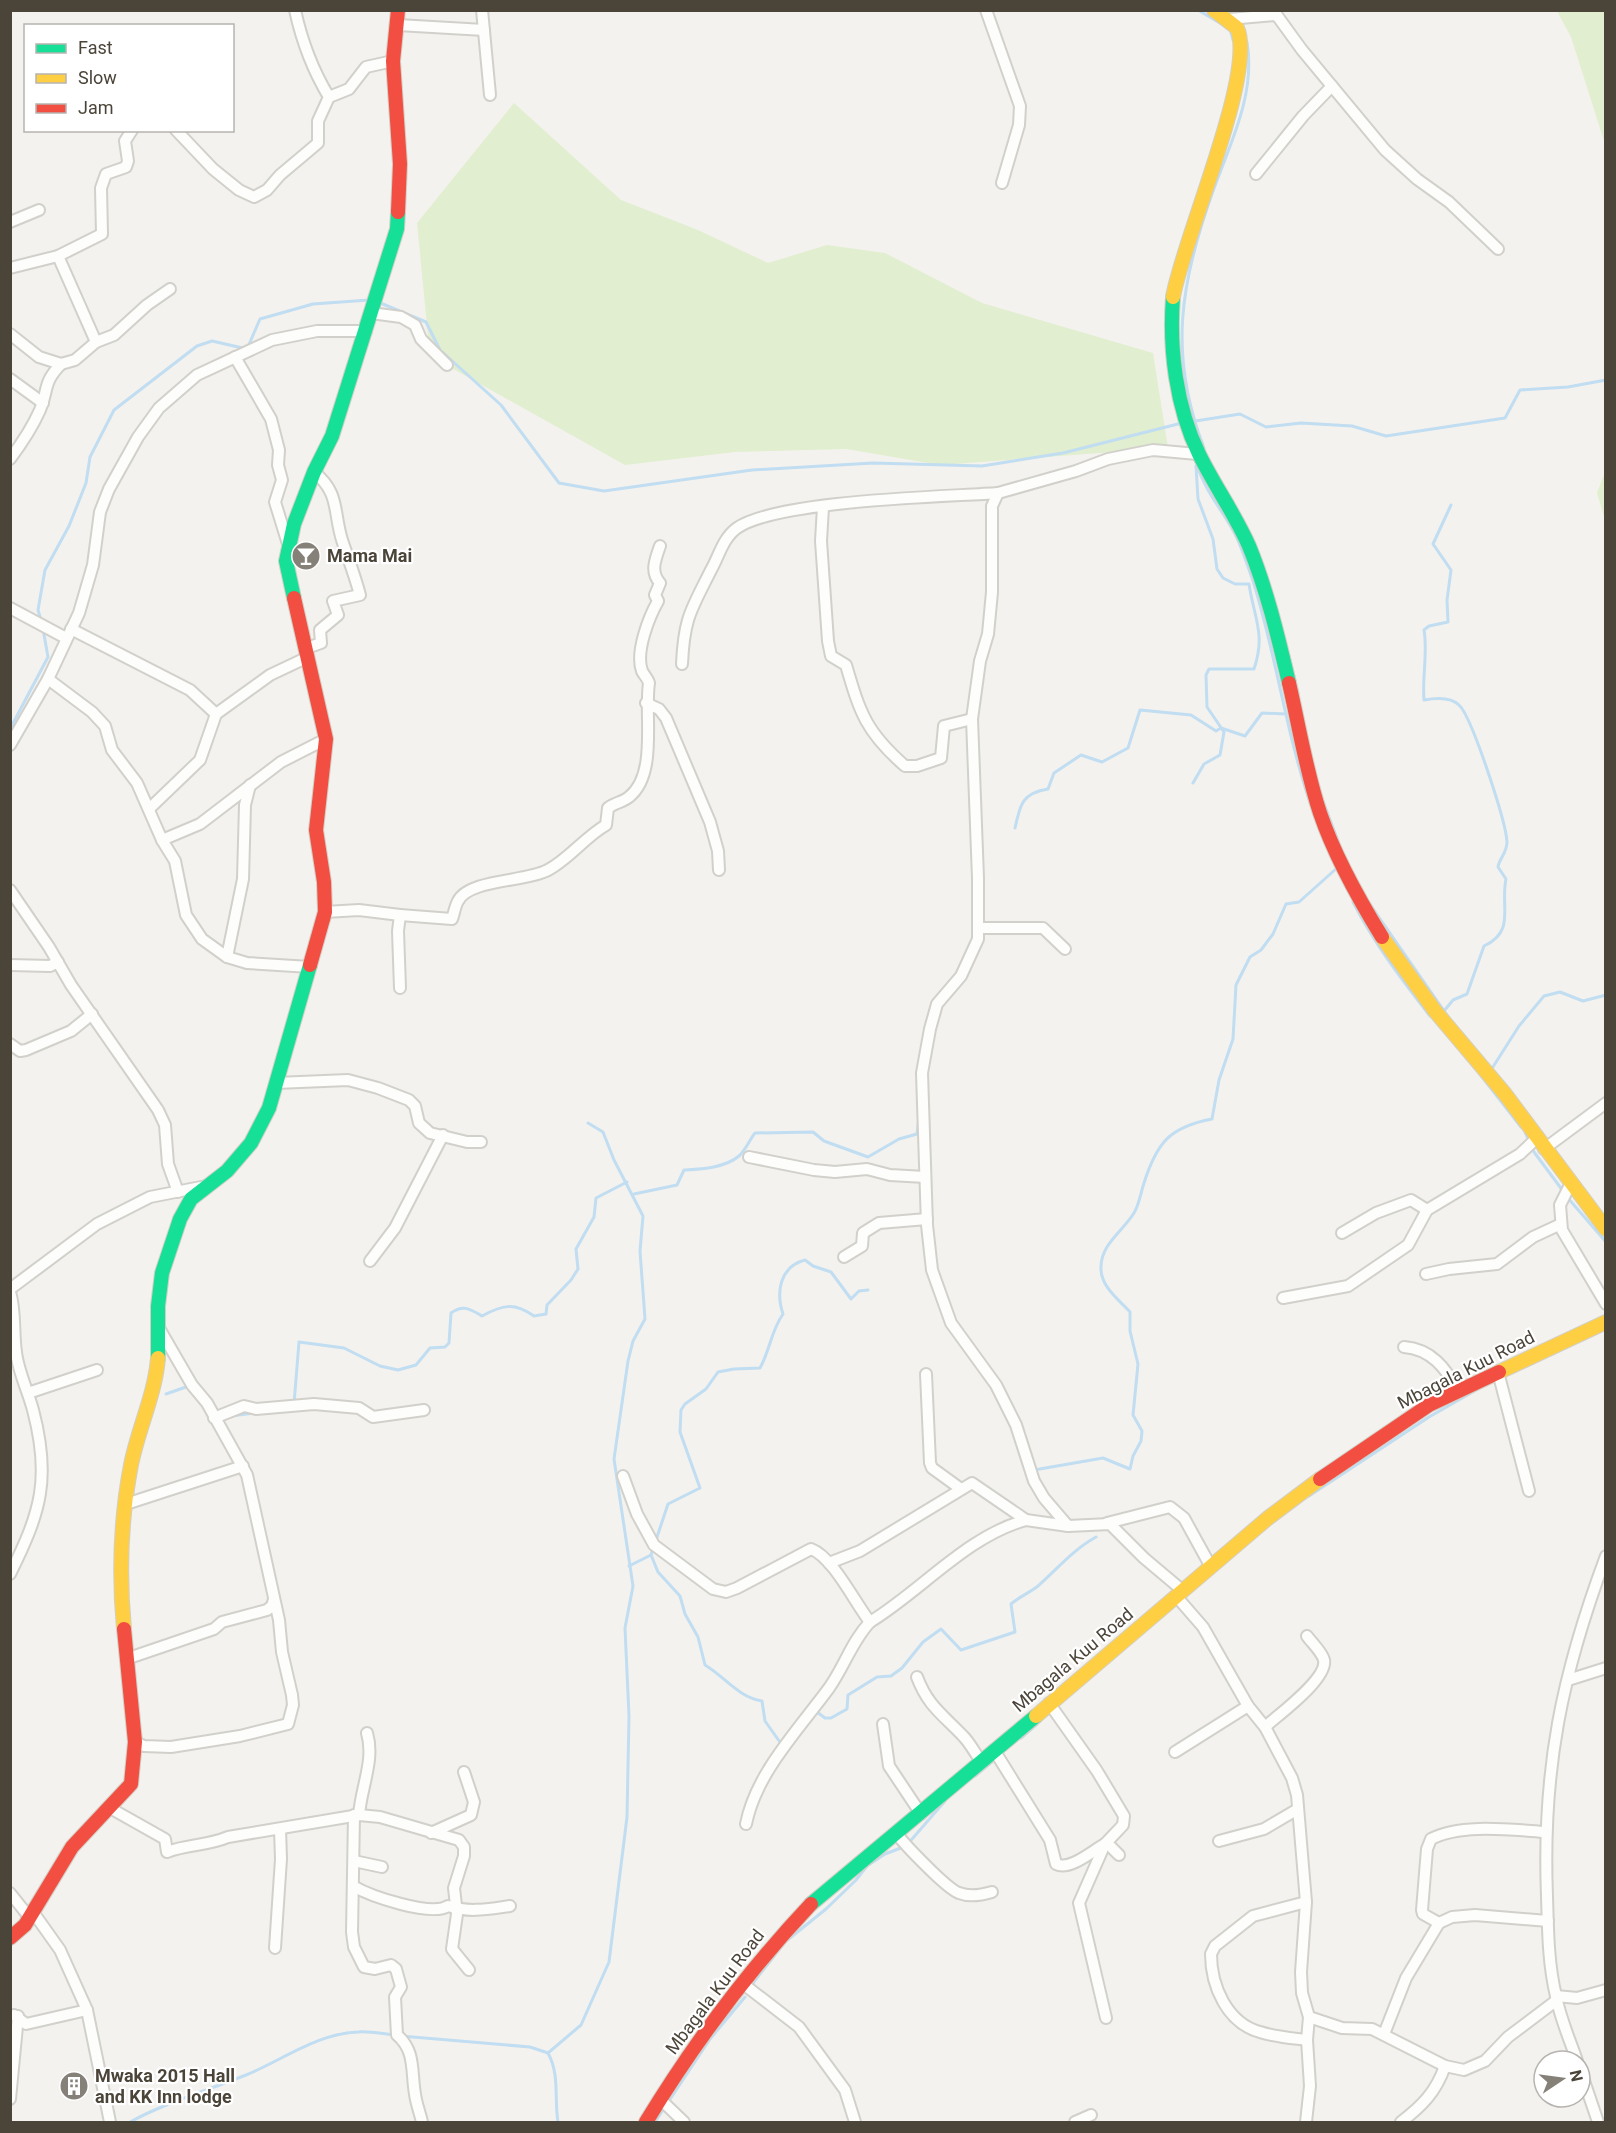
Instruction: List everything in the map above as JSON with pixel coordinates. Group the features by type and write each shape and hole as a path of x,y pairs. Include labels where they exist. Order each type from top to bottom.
{"street":[{"path":"295,10 301,39 313,70 329,97"},
{"path":"482,10 490,95"},
{"path":"986,10 1020,106 1019,125 1002,183"},
{"path":"1220,13 1275,13 1385,150 1417,179 1449,202 1498,249"},
{"path":"1220,13 1239,30 1241,39 1236,88 1183,251 1173,297 1174,359 1182,411 1189,436 1248,544 1295,709 1311,787 1326,830 1348,876 1390,950 1605,1229"},
{"path":"10,1938 31,1915 72,1847 131,1784 135,1742 122,1595 126,1504 131,1464 157,1368 158,1306 162,1273 180,1219 191,1199 227,1171 251,1143 269,1107 325,912 324,882 316,830 326,739 286,561 288,544 314,472 332,436 397,229 400,164 393,61 398,18 484,30"},
{"path":"178,132 222,176 239,190 254,197 267,190 280,175 318,143 318,121 329,97 349,89 366,67 393,61"},
{"path":"1256,174 1303,116 1332,86"},
{"path":"10,268 58,256 102,234 101,188 106,174 126,167 128,161 125,141 131,132"},
{"path":"10,222 39,210"},
{"path":"58,256 96,342"},
{"path":"10,459 27,436 43,403 49,377 61,364 75,360 96,342 114,336 147,305 170,289"},
{"path":"374,305 415,326 421,339 447,365"},
{"path":"10,745 48,679 79,613 89,581 100,512 109,489 138,437 159,408 197,375 272,340 293,334 366,331"},
{"path":"10,334 39,357 61,364"},
{"path":"235,357 271,419 279,450 278,465 282,480 275,502 288,544"},
{"path":"10,379 43,403"},
{"path":"682,664 683,633 690,607 730,534 738,527 766,516 823,507 998,493 1076,471 1108,459 1153,450 1197,454"},
{"path":"150,808 200,760 216,714 270,675 321,643 320,630 338,615 333,601 360,595 341,537 334,498 327,482 314,472"},
{"path":"998,493 992,506 992,592 988,634 980,661 972,719 978,928 974,951 961,976 938,1004 930,1029 922,1073 927,1219 932,1270 951,1323 996,1385 1016,1425 1034,1481 1044,1498 1068,1526"},
{"path":"823,507 821,541 831,656 846,665 859,708 870,732 905,766 917,766 941,758 945,726 972,719"},
{"path":"325,912 359,910 452,919 458,900 472,890 534,876 549,870 591,834 606,825 608,808 629,797 640,783 645,770 649,738 646,703 649,683 642,671 642,657 647,619 658,601 655,596 660,583 653,572 660,546"},
{"path":"10,608 190,690 216,714"},
{"path":"48,679 92,712 105,726 112,750 137,783 150,808 162,840 176,861 186,915 202,939 227,957 247,963 310,967"},
{"path":"646,703 659,709 666,718 710,822 718,850 719,870"},
{"path":"162,840 200,824 281,762 326,739"},
{"path":"227,957 243,879 245,805 250,785"},
{"path":"10,890 58,962 71,986 158,1110 165,1125 168,1164 177,1192"},
{"path":"400,915 398,931 400,988"},
{"path":"978,928 1043,928 1048,930 1065,949"},
{"path":"10,965 50,966 58,962"},
{"path":"10,1044 20,1051 26,1050 71,1031 92,1014"},
{"path":"276,1083 348,1080 378,1088 409,1100 415,1106 423,1129 466,1142 481,1142"},
{"path":"1283,1298 1348,1286 1408,1245 1427,1210 1605,1103"},
{"path":"370,1261 395,1228 444,1135"},
{"path":"749,1157 814,1170 835,1172 867,1169 890,1175 925,1177"},
{"path":"10,1574 33,1524 42,1495 43,1472 38,1430 16,1354 11,1297 97,1224 150,1197 210,1185"},
{"path":"1570,1185 1561,1200 1561,1224 1565,1236 1605,1304"},
{"path":"1342,1233 1376,1213 1411,1200 1427,1210"},
{"path":"844,1257 862,1246 863,1233 872,1226 927,1219"},
{"path":"1426,1274 1497,1264 1533,1237 1561,1224"},
{"name":"Mbagala Kuu Road","path":"646,2122 742,1983 774,1942 814,1901 921,1814 1049,1703 1109,1656 1268,1518 1386,1432 1458,1391 1605,1322"},
{"path":"135,1742 144,1746 171,1747 240,1736 288,1724 293,1705 282,1652 281,1632 250,1486 243,1466 158,1328"},
{"path":"1404,1347 1418,1348 1428,1352 1439,1363 1458,1391"},
{"path":"28,1393 97,1370"},
{"path":"1498,1372 1529,1491"},
{"path":"926,1374 930,1463 932,1468 961,1489"},
{"path":"214,1418 244,1406 256,1409 314,1404 359,1408 373,1417 424,1410"},
{"path":"126,1504 243,1466"},
{"path":"623,1476 637,1514 654,1545 713,1589 726,1592 737,1588 809,1549 819,1552 829,1563 870,1622"},
{"path":"829,1563 860,1551 968,1484 976,1484 1026,1520 1068,1526 1107,1523 1170,1507 1184,1518 1210,1567"},
{"path":"746,1824 749,1805 783,1745 828,1689 853,1645 870,1622 949,1561 1026,1520"},
{"path":"1107,1523 1179,1593 1203,1627 1248,1706 1265,1727 1292,1778 1298,1809 1306,1902 1301,1972 1302,1993 1309,2017 1306,2040 1310,2086 1306,2122"},
{"path":"1573,2049 1556,1998 1548,1921 1546,1832 1551,1757 1558,1710 1568,1680 1579,1631 1605,1556"},
{"path":"126,1659 214,1629 222,1622 267,1610 272,1606 274,1599"},
{"path":"1265,1727 1312,1686 1321,1672 1324,1658 1307,1636"},
{"path":"1568,1680 1605,1668"},
{"path":"917,1677 932,1707 964,1737 982,1762"},
{"path":"994,1750 1050,1840 1056,1864 1064,1866 1080,1860 1104,1844 1122,1825 1124,1816 1097,1771 1049,1703"},
{"path":"1175,1752 1248,1706"},
{"path":"883,1724 889,1766 921,1814"},
{"path":"367,1732 370,1768 362,1786 356,1815 352,1932 354,1947 362,1964 370,1969 391,1965 399,1977 400,1987 395,1997 397,2036 407,2044 411,2054 414,2093 422,2122"},
{"path":"431,1833 471,1815 474,1802 464,1772"},
{"path":"110,1808 165,1839 167,1852 181,1847 210,1845 228,1837 356,1815 380,1817 459,1840 464,1847 460,1873 454,1888 457,1914 452,1949 469,1970"},
{"path":"1219,1841 1264,1829 1298,1809"},
{"path":"275,1948 281,1859 280,1829"},
{"path":"1438,1923 1423,1914 1422,1910 1427,1849 1431,1839 1466,1831 1509,1829 1546,1832"},
{"path":"896,1833 906,1846 955,1892 979,1895 992,1892"},
{"path":"1104,1844 1109,1845 1119,1855"},
{"path":"1104,1844 1079,1903 1107,2018"},
{"path":"354,1861 382,1867"},
{"path":"353,1886 368,1894 409,1905 442,1910 448,1906 481,1910 510,1906"},
{"path":"10,1893 60,1950 87,2010 110,2122"},
{"path":"1306,1902 1253,1917 1215,1946 1211,1954 1211,1965 1219,1997 1229,2011 1256,2031 1306,2040"},
{"path":"1384,2034 1406,1978 1438,1923 1452,1917 1475,1915 1548,1921"},
{"path":"742,1983 799,2027 845,2091 855,2122"},
{"path":"1309,2017 1342,2028 1372,2029 1445,2066 1464,2070 1480,2065 1508,2037 1556,1998 1577,1998 1605,1990"},
{"path":"14,2015 26,2024 87,2010"},
{"path":"10,2099 14,2015"},
{"path":"1401,2122 1417,2110 1438,2087 1445,2066"},
{"path":"660,2099 684,2122"},
{"path":"1592,2104 1598,2122"},
{"path":"1075,2122 1091,2115"}],"green space":[{"path":"1557,11 1605,11 1605,144 1571,37"},
{"path":"514,103 621,200 698,230 768,263 827,245 885,253 982,303 1153,353 1168,448 940,465 846,449 735,452 625,465 430,356 417,223"},
{"path":"1605,472 1605,520 1597,493"}],"waterway":[{"path":"1198,10 1230,29 1233,40"},
{"path":"1204,448 1193,414 1182,350 1186,288 1202,225 1245,100 1249,61 1247,42"},
{"path":"41,620 38,610 45,570 69,526 86,483 90,457 114,410 197,346 212,341 247,349 260,319 313,304 369,300"},
{"path":"378,302 426,322 440,350 501,405 559,483 604,491 752,470 873,463 982,466 1063,453 1182,423"},
{"path":"1189,422 1240,414 1266,427 1301,423 1352,426 1386,436 1505,418 1520,390 1568,387 1606,380"},
{"path":"1196,462 1205,484 1237,538 1253,581 1296,754 1313,811"},
{"path":"1193,783 1204,764 1220,755 1224,732 1207,707 1206,675 1209,669 1254,669 1259,646 1258,626 1249,584 1235,584 1223,578 1217,569 1213,539 1198,499 1196,466"},
{"path":"1444,1011 1453,1000 1467,994 1484,946 1494,940 1503,926 1506,879 1498,867 1507,842 1488,771 1465,714 1456,702 1447,699 1424,700 1424,630 1429,626 1448,622 1447,600 1451,570 1433,544 1451,505"},
{"path":"10,729 48,657 43,629"},
{"path":"1289,656 1298,693"},
{"path":"1015,828 1024,801 1027,797 1048,789 1054,773 1081,755 1102,762 1128,748 1140,710 1191,715 1216,731 1221,728 1245,736 1262,713 1286,714"},
{"path":"1321,796 1338,841"},
{"path":"1034,1470 1103,1458 1130,1469 1133,1456 1141,1441 1142,1431 1133,1415 1138,1364 1130,1331 1130,1312 1103,1280 1102,1259 1109,1245 1136,1210 1149,1169 1160,1147 1175,1132 1198,1122 1212,1119 1219,1080 1233,1039 1236,985 1250,957 1261,950 1273,934 1286,904 1299,902 1337,868"},
{"path":"1353,902 1388,960 1430,1016"},
{"path":"1369,903 1449,1018"},
{"path":"1491,1070 1519,1026 1544,996 1560,992 1583,1001 1606,995"},
{"path":"1479,1073 1521,1127"},
{"path":"634,1194 677,1185 684,1170 713,1167 733,1160 741,1154 755,1133 813,1132 824,1141 868,1157 899,1139 917,1134 919,1117"},
{"path":"401,2036 530,2047 548,2053 581,2025 609,1962 627,1817 629,1716 625,1628 633,1586 614,1459 628,1361 633,1341 645,1319 640,1251 643,1216 614,1160 603,1132 588,1123"},
{"path":"1525,1132 1534,1152 1563,1191"},
{"path":"294,1404 299,1342 344,1348 380,1366 398,1370 416,1365 430,1348 445,1347 449,1343 451,1313 459,1309 470,1310 482,1316 502,1307 514,1307 534,1316 546,1314 547,1305 571,1280 578,1269 576,1249 594,1217 596,1198 627,1182"},
{"path":"1567,1197 1606,1242"},
{"path":"656,1540 668,1504 700,1488 680,1432 681,1410 685,1404 706,1389 718,1372 760,1368 783,1314 780,1290 790,1268 805,1260 813,1266 831,1272 851,1299 859,1291 868,1290"},
{"path":"166,1394 186,1387 190,1389"},
{"path":"1309,1496 1429,1417 1478,1389"},
{"path":"231,1416 254,1413"},
{"path":"814,1713 817,1712 825,1718 831,1718 847,1709 848,1695 877,1677 891,1676 902,1668 923,1642 941,1629 961,1650 1015,1632 1011,1604 1038,1586 1073,1553 1096,1537"},
{"path":"629,1566 651,1555 653,1549"},
{"path":"1196,1572 1216,1554"},
{"path":"651,1555 658,1572 680,1596 685,1614 698,1637 705,1665 739,1691 762,1701 765,1721 782,1745"},
{"path":"1021,1738 1037,1724"},
{"path":"975,1776 993,1761"},
{"path":"753,1983 785,1942 826,1909 867,1866 885,1854 906,1846 945,1801"},
{"path":"655,2122 710,2039 745,1997"},
{"path":"130,2122 172,2103 246,2075 329,2037 363,2032 395,2035"},
{"path":"548,2053 554,2070 558,2122"}],"traffic: fast":[{"path":"294,598 286,561 294,524 314,472 332,436 397,229 398,212"},
{"path":"1173,297 1173,357 1185,417 1199,454 1249,546 1267,597 1289,683"},
{"path":"158,1358 158,1306 162,1273 180,1219 191,1199 227,1171 251,1143 269,1108 310,965"},
{"path":"811,1904 1036,1716"}],"traffic: slow":[{"path":"1173,297 1179,271 1228,117 1237,80 1240,50 1237,28 1214,10"},
{"path":"1382,937 1435,1011 1505,1094 1606,1229"},
{"path":"1499,1372 1606,1322"},
{"path":"124,1629 121,1568 125,1505 131,1465 154,1385 158,1358"},
{"path":"1036,1716 1268,1518 1320,1479"}],"traffic: jam":[{"path":"398,10 393,61 400,164 398,212"},
{"path":"294,598 326,739 316,830 324,882 325,912 310,965"},
{"path":"1289,683 1320,813 1348,877 1382,937"},
{"path":"1320,1479 1429,1405 1499,1372"},
{"path":"10,1938 25,1925 72,1847 131,1784 135,1742 124,1629"},
{"path":"646,2122 683,2064 723,2009 765,1955 811,1904"}],"place":[{"name":"Mama Mai","path":"306,556"},
{"name":"Mwaka 2015 Hall and KK Inn lodge","path":"74,2086"}]}
